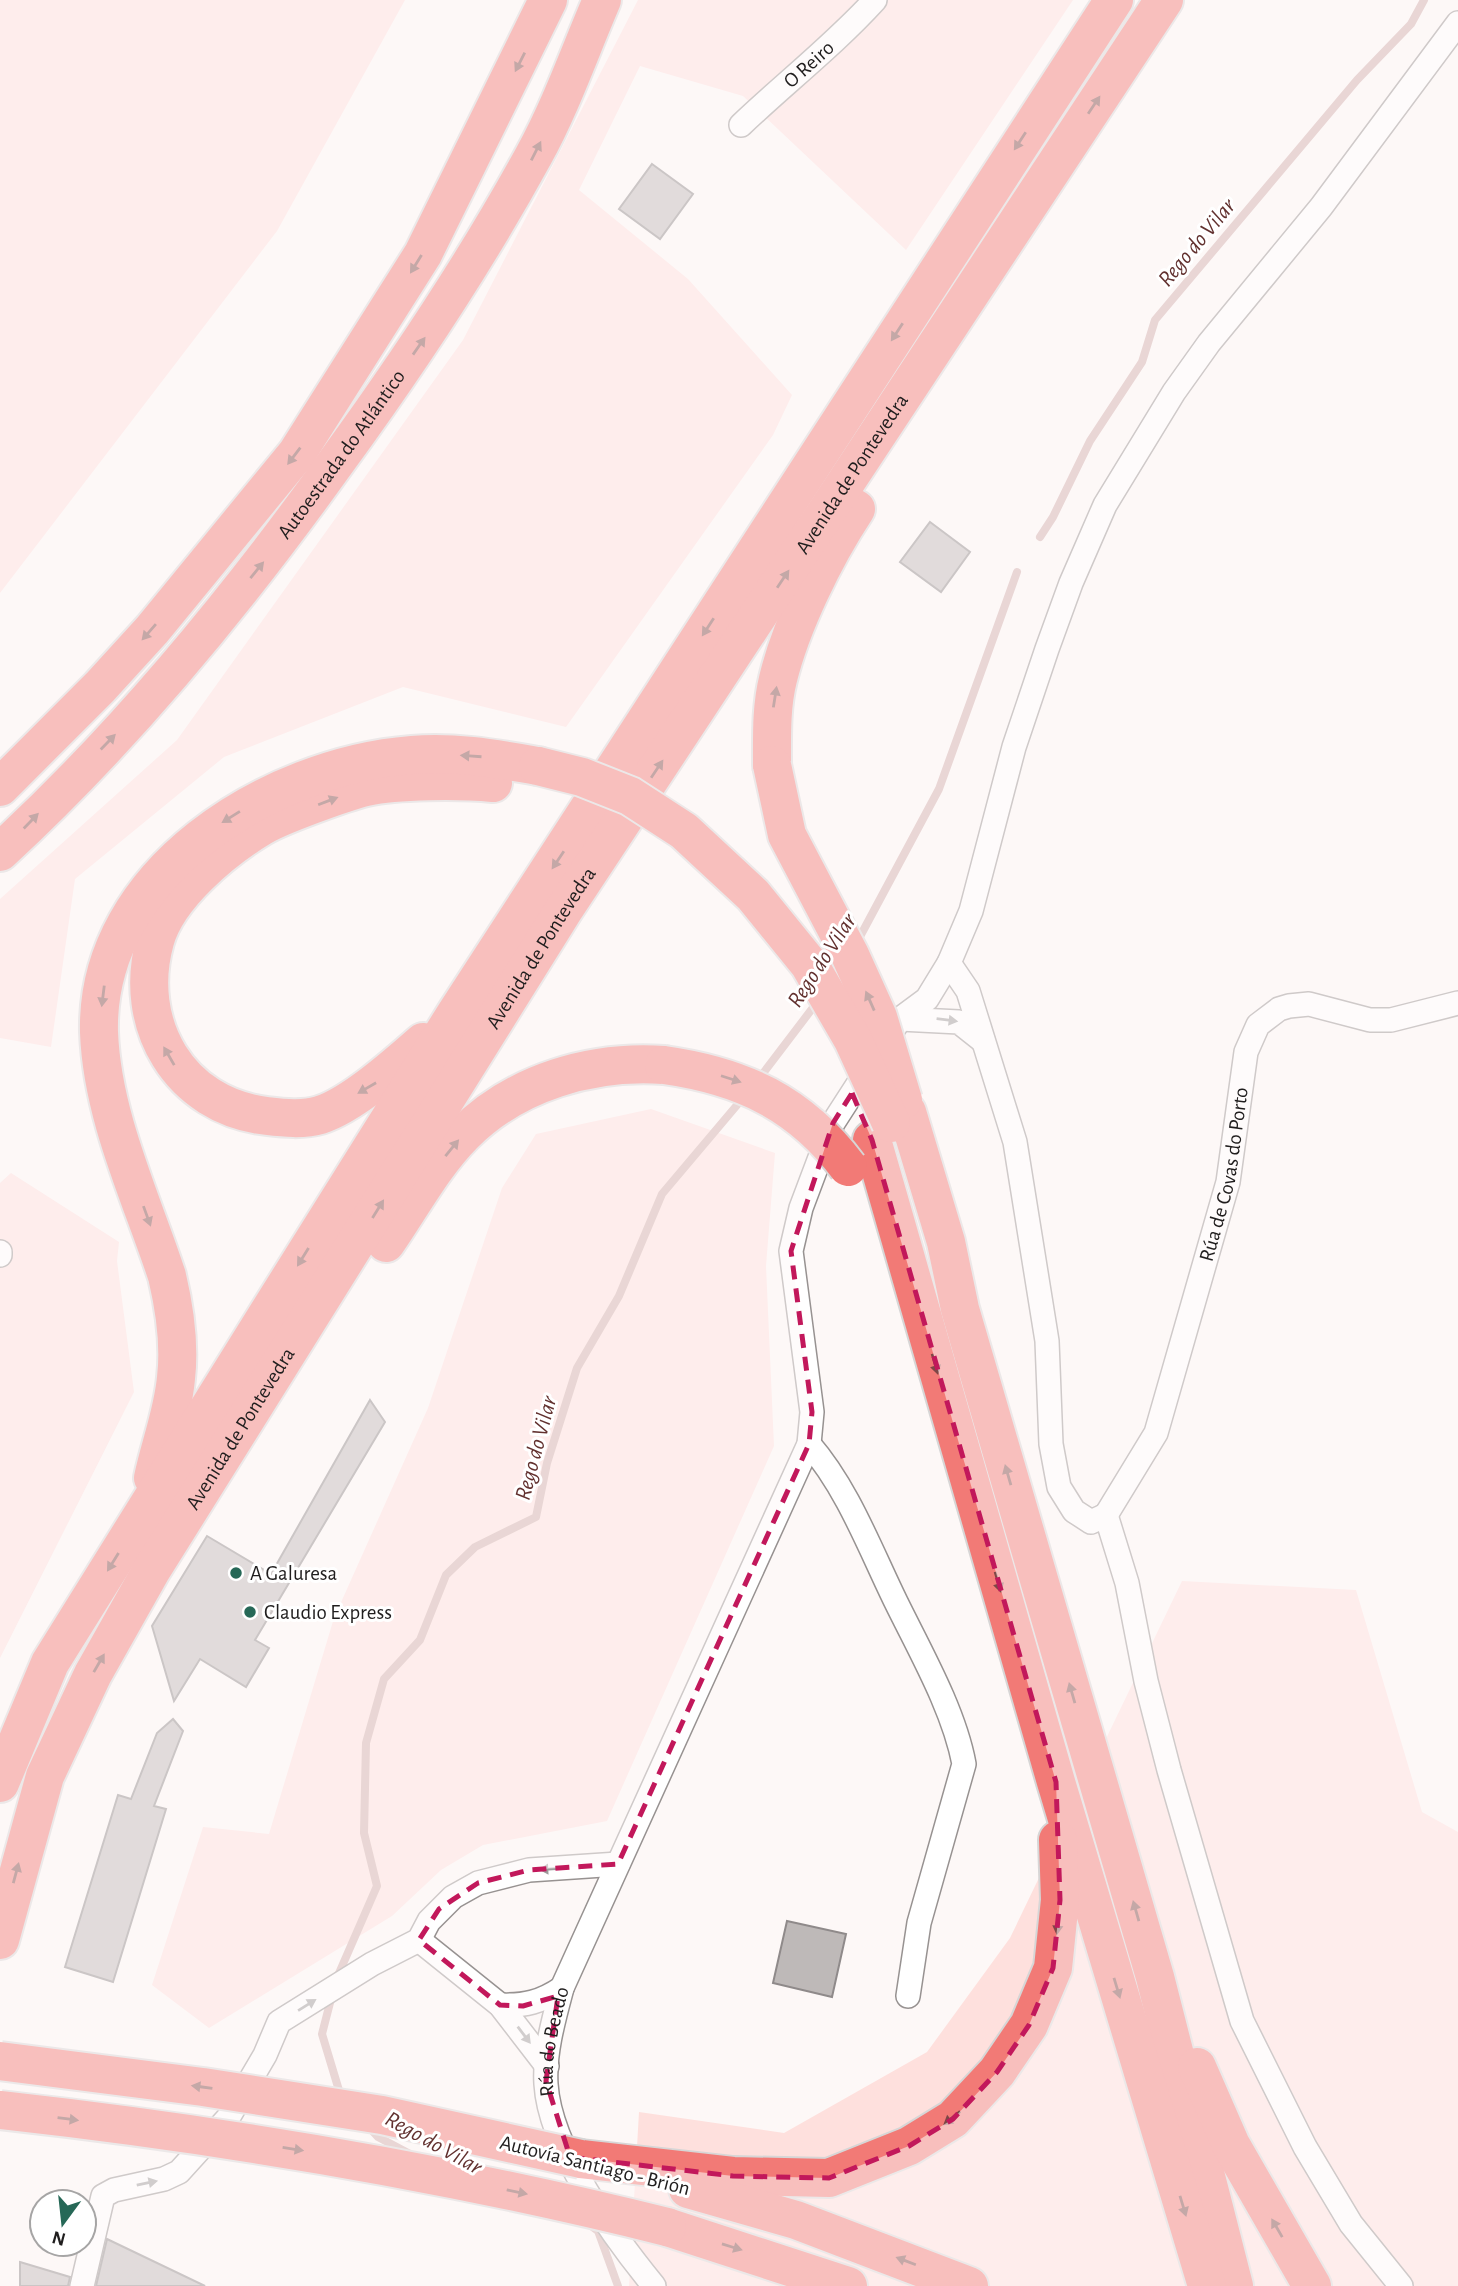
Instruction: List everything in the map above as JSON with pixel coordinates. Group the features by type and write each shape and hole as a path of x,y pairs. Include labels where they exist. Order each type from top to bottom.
{"highway":[{"name":"Autoestrada do Atlántico","path":"0,787 100,687 143,639 298,453 422,254 548,0"},
{"name":"Autoestrada do Atlántico","path":"0,852 135,714 254,575 376,408 434,324 536,153 602,0"},
{"name":"Avenida de Pontevedra","path":"0,1783 50,1663 149,1504 456,1013 1114,0"},
{"name":"Avenida de Pontevedra","path":"0,1940 45,1776 93,1674 151,1571 565,908 1164,0"},
{"path":"990,265 984,307 846,525 809,598 778,679 772,714 772,765 787,835 850,955 878,1017 880,1135 916,1298 1056,1782 1220,2285"},
{"path":"149,1504 176,1381 178,1350 174,1306 167,1276 104,1084 99,1030 106,974 118,941 138,905 166,870 200,838 256,802 309,777 357,764 412,755 472,756 535,778 575,800 617,818 667,850 724,897 796,984 880,1135 946,1242 960,1309 1155,1977 1220,2285"},
{"path":"456,1013 381,1080 320,1115 290,1118 241,1113 204,1095 177,1070 160,1040 148,979 155,939 180,893 263,825 366,787 535,778"},
{"path":"316,1309 348,1297 446,1154 464,1133 507,1100 581,1070 637,1063 699,1070 738,1081 774,1099 829,1142 880,1135"},
{"path":"642,2171 829,2178 909,2146 953,2119 997,2072 1028,2025 1053,1968 1060,1900 1056,1782"},
{"path":"1155,1977 1231,2145 1312,2286"},
{"name":"Autovía Santiago - Brión","path":"0,2061 203,2087 382,2115 642,2171 796,2220 969,2286"},
{"name":"Autovía Santiago - Brión","path":"0,2110 205,2135 446,2176 667,2227 848,2286"}],"street":[{"name":"O Reiro","path":"741,125 788,80 841,37 875,0"},
{"name":"Rúa do Beado","path":"654,2286 593,2203 563,2144 548,2102 547,2066 562,1988 809,1444 813,1412 795,1299 791,1251 794,1234 833,1123 900,1019 927,999 949,963 971,911 1014,747 1047,649 1071,583 1105,505 1174,392 1202,353 1321,207 1458,23"},
{"path":"949,963 968,991 1015,1142 1047,1341 1051,1444 1059,1487 1074,1511 1091,1522 1106,1515 1128,1583 1146,1681 1168,1770 1242,2021 1305,2147 1344,2213 1401,2286"},
{"name":"Rúa de Covas do Porto","path":"1106,1515 1156,1433 1228,1182 1246,1052 1258,1025 1279,1009 1289,1006 1309,1004 1370,1020 1391,1020 1458,1003"},
{"path":"900,1019 959,1021 985,1043"},
{"path":"809,1444 833,1474 925,1661 961,1747 964,1764 919,1923 908,1996"},
{"path":"82,2286 103,2196 114,2190 164,2179 179,2172 228,2118 265,2055 279,2022 372,1964 419,1940 439,1909 453,1897 478,1883 529,1870 618,1864"},
{"path":"419,1940 500,2004 547,2066"},
{"path":"500,2004 523,2006 545,2000 562,1988"}],"highlighted area":[{"path":"852,1093 872,1140 1056,1782 1060,1900 1053,1968 1029,2025 997,2072 953,2119 909,2146 829,2178 733,2176 570,2157 546,2081 558,1996 523,2006 500,2005 419,1940 439,1909 478,1883 529,1870 618,1864 809,1444 812,1412 791,1251 833,1123"}],"shaded area":[{"path":"0,0 405,0 277,231 0,593"},
{"path":"638,0 1073,0 906,250 743,96 640,66 579,190 688,279 792,395 773,435 566,727 403,687 224,757 75,879 51,1047 0,1038 0,899 177,740 463,340"},
{"path":"651,1109 775,1153 766,1266 774,1446 607,1821 483,1845 441,1870 392,1916 209,2028 152,1985 203,1827 269,1834 334,1618 428,1408 502,1188 536,1134"},
{"path":"11,1173 119,1242 117,1261 134,1392 0,1658 0,1183"},
{"path":"1182,1581 1356,1590 1422,1812 1458,1832 1458,2286 629,2286 639,2112 784,2133 927,2052 1010,1938"}],"building":[{"path":"652,164 693,194 660,239 619,209"},
{"path":"930,522 970,552 941,592 900,562"},
{"path":"370,1400 385,1422 255,1640 269,1648 246,1687 200,1659 174,1701 152,1626 207,1536 271,1574"},
{"path":"173,1719 183,1731 154,1806 166,1809 113,1982 65,1967 118,1795 131,1799 157,1733"},
{"path":"787,1921 846,1934 832,1997 773,1983"},
{"path":"107,2239 205,2286 96,2286"},
{"path":"20,2262 70,2277 68,2286 20,2286"}],"waterway":[{"name":"Rego do Vilar","path":"1040,537 1053,517 1090,441 1142,362 1155,320 1357,80 1411,24 1424,0"},
{"name":"Rego do Vilar","path":"856,944 939,789 1017,572"},
{"name":"Rego do Vilar","path":"758,1080 818,1001"},
{"name":"Rego do Vilar","path":"336,1980 377,1886 364,1833 366,1743 384,1679 420,1640 446,1575 475,1547 536,1517 547,1463 577,1368 619,1296 662,1194 743,1098"},
{"name":"Rego do Vilar","path":"332,1995 322,2034 341,2097"},
{"name":"Rego do Vilar","path":"369,2127 378,2137 410,2154"},
{"name":"Rego do Vilar","path":"590,2225 598,2231 618,2286"}],"place":[{"name":"A Galuresa","path":"236,1573"},
{"name":"Claudio Express","path":"250,1612"}]}
